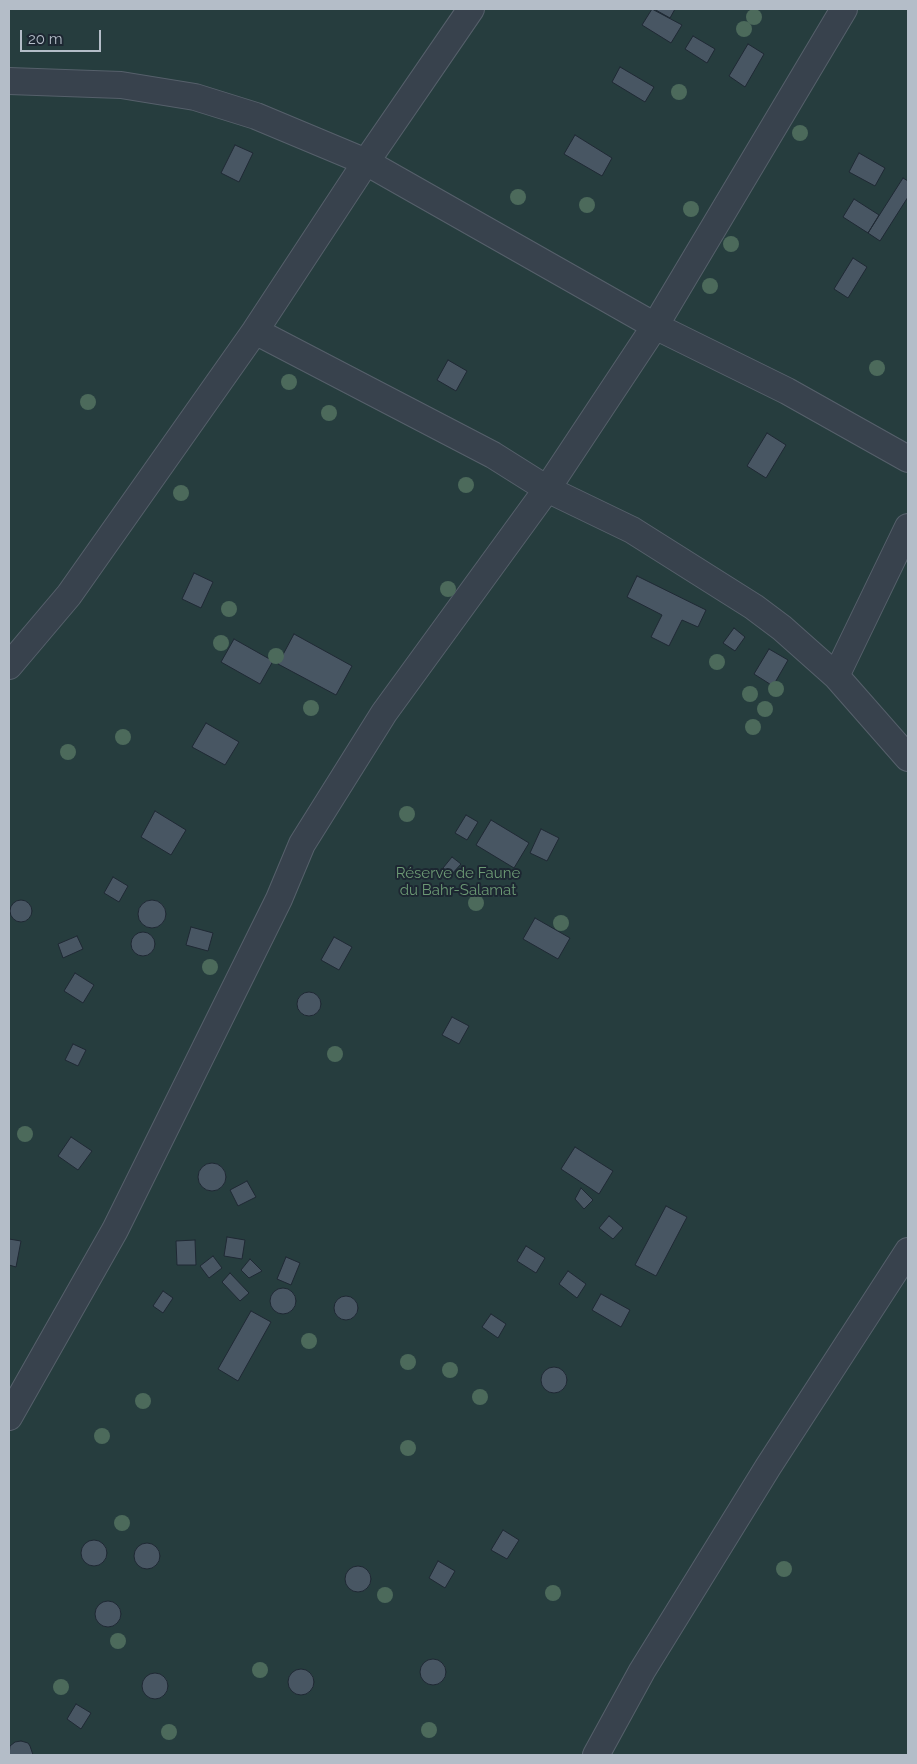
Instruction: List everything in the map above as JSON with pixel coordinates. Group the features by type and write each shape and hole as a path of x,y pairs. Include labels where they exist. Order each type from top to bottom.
{"street":[{"path":"9,666 69,595 255,331 366,162 471,9"},
{"path":"9,1417 115,1230 279,899 302,844 384,713 547,489 655,326 844,9"},
{"path":"9,81 121,85 195,97 256,116 366,162 655,326 787,392 908,460"},
{"path":"255,331 493,456 547,489 632,530 754,607 782,628 836,676 908,758"},
{"path":"836,676 908,527"},
{"path":"596,1755 647,1662 768,1468 908,1251"}],"green space":[{"name":"Réserve de Faune du Bahr-Salamat","path":"9,9 908,9 908,1755 9,1755"}],"building":[{"path":"652,9 682,25 671,43 642,25"},
{"path":"654,9 675,9 670,18"},
{"path":"693,36 715,49 707,63 685,49"},
{"path":"748,44 764,54 745,87 729,76"},
{"path":"620,67 654,87 645,102 612,82"},
{"path":"575,135 612,158 602,176 564,154"},
{"path":"235,145 253,153 239,182 221,173"},
{"path":"859,153 885,168 875,186 849,172"},
{"path":"903,178 908,181 908,197 880,241 868,233"},
{"path":"854,199 879,215 868,233 843,217"},
{"path":"853,258 867,267 848,298 834,289"},
{"path":"448,360 467,371 456,391 437,380"},
{"path":"767,433 786,445 766,478 747,466"},
{"path":"194,573 213,582 201,608 182,599"},
{"path":"637,576 706,610 698,627 682,620 669,646 651,637 662,615 627,597"},
{"path":"734,628 745,637 735,651 723,643"},
{"path":"294,634 352,666 336,695 278,664"},
{"path":"234,639 273,661 260,684 221,662"},
{"path":"769,649 788,660 773,686 754,674"},
{"path":"206,723 239,742 225,765 192,747"},
{"path":"155,811 186,830 171,855 141,837"},
{"path":"466,815 478,822 467,840 455,833"},
{"path":"491,820 529,843 514,868 476,845"},
{"path":"541,829 559,838 547,861 530,853"},
{"path":"452,857 461,864 451,875 443,868"},
{"path":"113,877 128,886 119,902 104,893"},
{"path":"21,900 31,907 32,911 25,921 21,922 11,915 10,911 17,901"},
{"path":"152,900 162,904 166,914 162,924 152,928 142,924 138,914 142,904"},
{"path":"535,918 570,938 558,959 523,939"},
{"path":"191,927 213,933 208,951 186,945"},
{"path":"143,932 151,936 155,944 151,952 143,956 135,952 131,944 135,936"},
{"path":"77,936 83,949 63,958 58,944"},
{"path":"334,937 352,947 339,970 321,960"},
{"path":"75,973 94,985 83,1003 64,991"},
{"path":"309,992 318,995 321,1004 318,1013 309,1016 300,1013 297,1004 300,995"},
{"path":"452,1017 469,1026 459,1044 442,1035"},
{"path":"73,1044 86,1050 78,1066 65,1060"},
{"path":"71,1137 92,1151 78,1170 58,1156"},
{"path":"575,1147 613,1171 599,1194 561,1169"},
{"path":"212,1163 222,1167 226,1177 222,1187 212,1191 202,1187 198,1177 202,1167"},
{"path":"247,1181 256,1197 238,1206 230,1190"},
{"path":"581,1188 593,1200 584,1209 575,1199"},
{"path":"666,1206 687,1217 656,1276 635,1265"},
{"path":"609,1216 623,1228 613,1239 599,1228"},
{"path":"227,1237 245,1240 242,1259 224,1256"},
{"path":"9,1239 21,1241 16,1267 9,1265"},
{"path":"195,1240 196,1265 177,1265 176,1241"},
{"path":"526,1246 545,1258 536,1273 517,1261"},
{"path":"213,1256 222,1268 209,1278 200,1266"},
{"path":"286,1257 300,1263 291,1285 277,1279"},
{"path":"250,1259 262,1271 249,1278 241,1270"},
{"path":"568,1271 586,1284 577,1298 559,1284"},
{"path":"230,1273 249,1293 240,1301 222,1282"},
{"path":"283,1288 292,1292 296,1301 292,1310 283,1314 274,1310 270,1301 274,1292"},
{"path":"163,1291 173,1298 163,1313 153,1306"},
{"path":"601,1294 630,1310 621,1327 592,1310"},
{"path":"346,1296 354,1300 358,1308 354,1316 346,1320 338,1316 334,1308 338,1300"},
{"path":"251,1311 271,1322 238,1381 218,1369"},
{"path":"491,1314 506,1324 498,1338 482,1327"},
{"path":"554,1367 563,1371 567,1380 563,1389 554,1393 545,1389 541,1380 545,1371"},
{"path":"503,1530 519,1540 507,1559 491,1550"},
{"path":"94,1540 103,1544 107,1553 103,1562 94,1566 85,1562 81,1553 85,1544"},
{"path":"147,1543 156,1547 160,1556 156,1565 147,1569 138,1565 134,1556 138,1547"},
{"path":"438,1561 455,1571 445,1588 429,1578"},
{"path":"358,1566 367,1570 371,1579 367,1588 358,1592 349,1588 345,1579 349,1570"},
{"path":"108,1601 117,1605 121,1614 117,1623 108,1627 99,1623 95,1614 99,1605"},
{"path":"433,1659 442,1663 446,1672 442,1681 433,1685 424,1681 420,1672 424,1663"},
{"path":"301,1669 310,1673 314,1682 310,1691 301,1695 292,1691 288,1682 292,1673"},
{"path":"155,1673 164,1677 168,1686 164,1695 155,1699 146,1695 142,1686 146,1677"},
{"path":"76,1704 91,1713 81,1729 67,1719"},
{"path":"15,1742 28,1743 33,1755 9,1755 10,1746"}]}
